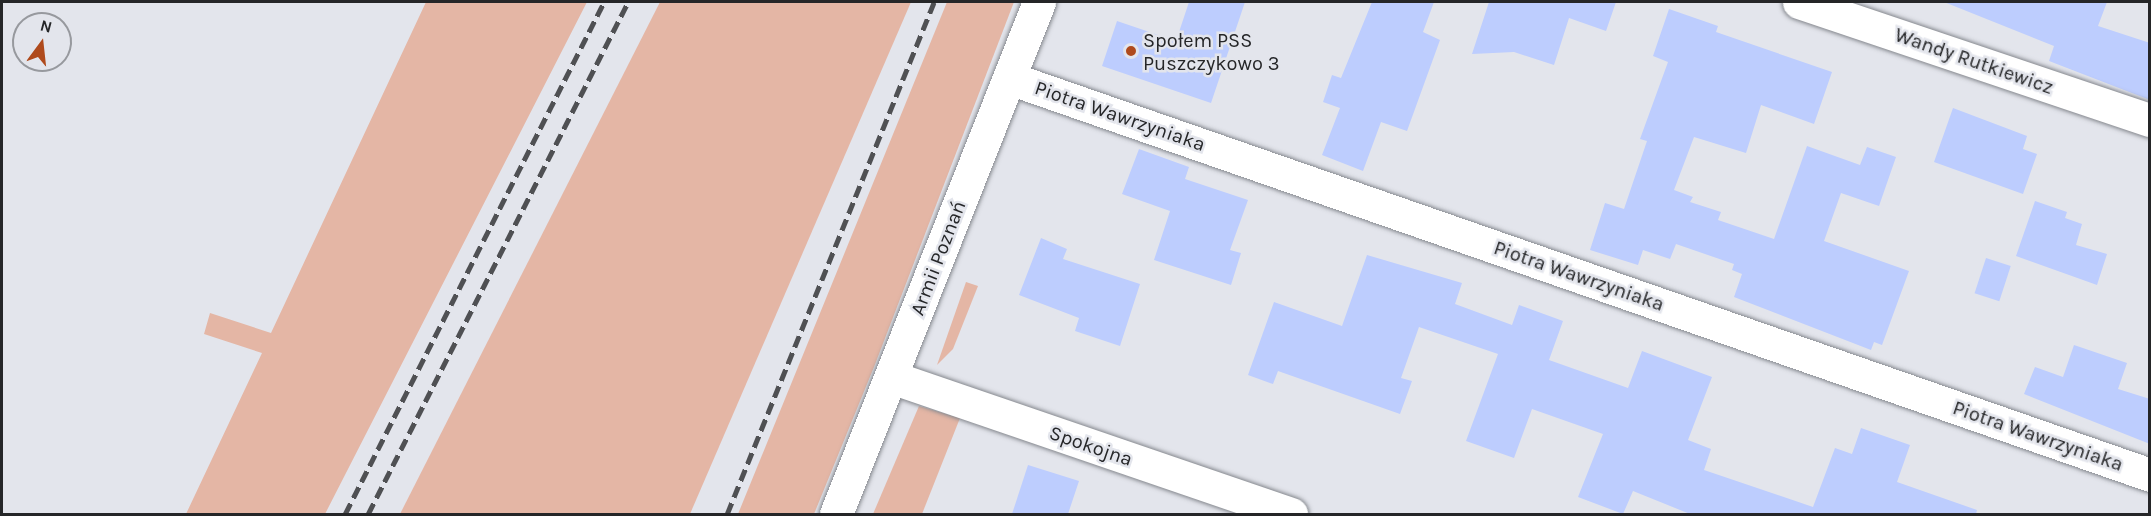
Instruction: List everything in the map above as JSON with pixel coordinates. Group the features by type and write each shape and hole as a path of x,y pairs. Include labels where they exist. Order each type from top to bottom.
{"street":[{"name":"Armii Poznań","path":"836,514 1039,2"},
{"name":"Wandy Rutkiewicz","path":"1799,2 2150,120"},
{"name":"Piotra Wawrzyniaka","path":"1008,78 2150,475"},
{"name":"Spokojna","path":"891,376 1291,514"}],"shaded area":[{"path":"426,2 587,2 325,514 186,514 262,353 204,334 210,313 271,333"},
{"path":"660,2 911,2 690,514 400,514"},
{"path":"947,2 1014,2 874,367 814,514 738,514"},
{"path":"966,282 978,286 953,349 937,365"},
{"path":"919,406 960,418 922,514 873,514"}],"building":[{"path":"1189,2 1245,2 1211,103 1102,66 1117,21 1176,41"},
{"path":"1372,2 1434,2 1423,32 1440,40 1407,131 1381,122 1363,171 1322,155 1340,108 1323,102 1332,75 1341,78"},
{"path":"1489,2 1616,2 1606,31 1569,18 1554,65 1514,52 1472,54"},
{"path":"1944,2 2107,2 2098,26 2150,43 2150,100 2049,61 2054,46"},
{"path":"1669,9 1718,26 1716,32 1832,72 1814,124 1761,105 1746,153 1694,137 1674,190 1693,197 1690,202 1721,212 1718,220 1774,239 1807,146 1860,165 1867,147 1896,157 1879,206 1841,193 1824,241 1909,271 1882,345 1874,342 1871,350 1734,297 1742,274 1732,270 1734,264 1676,244 1670,259 1643,250 1638,265 1590,250 1605,203 1624,209 1647,141 1640,139 1668,62 1653,56"},
{"path":"1953,108 2027,136 2023,149 2037,154 2023,194 1934,162"},
{"path":"1139,149 1189,167 1185,179 1248,200 1230,250 1241,253 1231,285 1154,260 1170,211 1122,194"},
{"path":"2035,201 2067,212 2065,218 2082,224 2076,245 2107,254 2097,285 2016,256"},
{"path":"1041,238 1067,249 1063,259 1140,284 1120,346 1075,331 1079,318 1019,295"},
{"path":"1367,255 1462,283 1455,304 1512,325 1519,305 1563,321 1549,360 1628,388 1642,351 1712,377 1688,440 1711,449 1704,470 1813,507 1835,448 1852,454 1861,428 1910,445 1897,482 1977,510 1976,514 1690,514 1633,491 1623,514 1578,497 1603,434 1532,409 1514,458 1466,441 1498,354 1419,327 1401,378 1412,381 1400,414 1278,371 1273,384 1248,375 1274,302 1342,326"},
{"path":"1986,258 2011,266 1999,301 1975,293"},
{"path":"2074,345 2127,363 2118,389 2150,399 2150,444 2024,394 2035,367 2063,377"},
{"path":"1028,465 1079,481 1068,514 1012,514"}],"railway":[{"path":"345,514 604,2"},
{"path":"368,514 628,2"},
{"path":"727,514 934,2"}],"place":[{"name":"Społem PSS Puszczykowo 3","path":"1131,51"}]}
